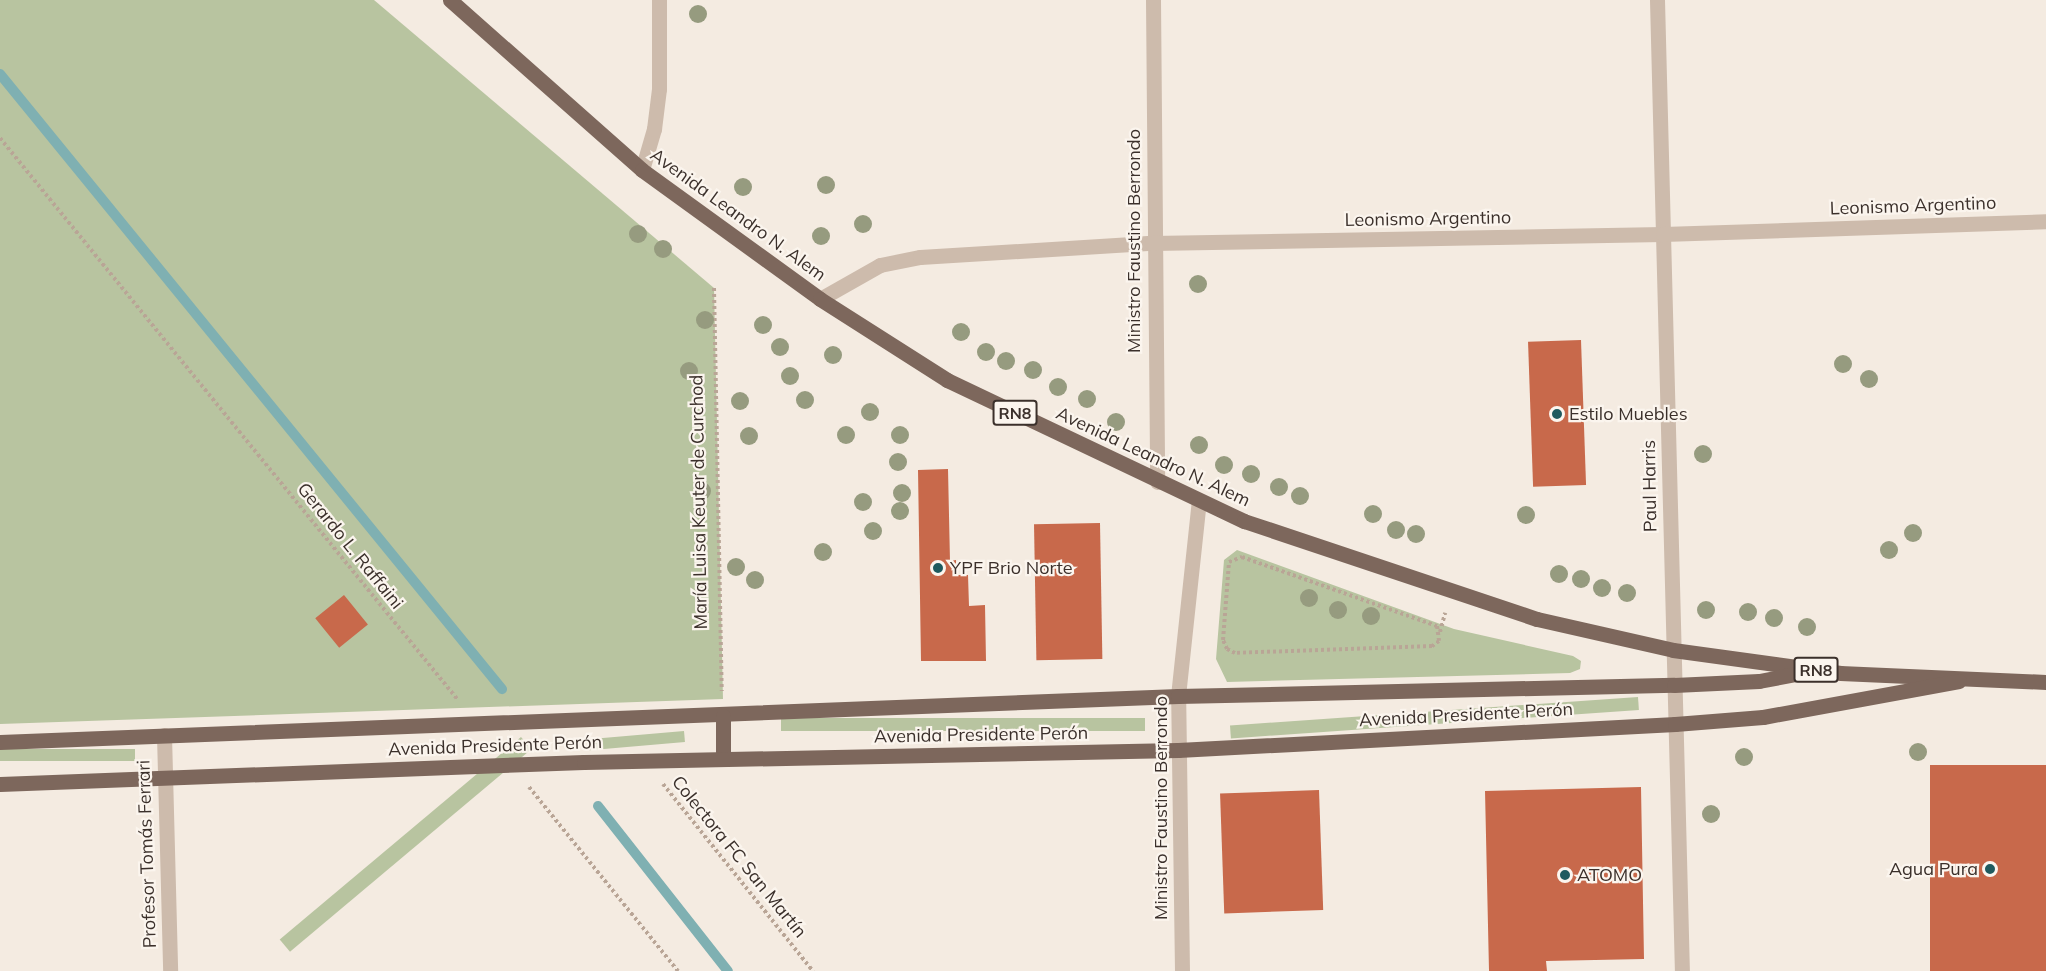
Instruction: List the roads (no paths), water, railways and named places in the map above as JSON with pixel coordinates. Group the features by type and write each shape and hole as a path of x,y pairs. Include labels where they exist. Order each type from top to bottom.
{"main road":[{"name":"Avenida Leandro N. Alem","path":"450,0 642,170 820,298 947,380 1157,482 1325,551 1537,619 1673,650"},
{"name":"Avenida Presidente Perón","path":"1673,650 1816,670 1959,681 2046,682"},
{"name":"Avenida Presidente Perón","path":"0,741 723,716 1178,696 1674,686 1759,681 1816,670"},
{"name":"Avenida Presidente Perón","path":"0,784 645,760 1178,750 1676,724 1763,717 1959,681"},
{"path":"723,716 723,759"}],"street":[{"path":"642,170 654,129 659,89 659,0"},
{"name":"Ministro Faustino Berrondo","path":"1153,0 1152,243 1157,482"},
{"name":"Paul Harris","path":"1657,0 1682,971"},
{"name":"Leonismo Argentino","path":"820,298 880,265 920,257 1152,243 1663,234 2046,220"},
{"name":"Ministro Faustino Berrondo","path":"1182,971 1178,696 1199,501"},
{"name":"Profesor Tomás Ferrari","path":"164,735 170,971"}],"waterway":[{"path":"0,74 502,689"},
{"path":"598,806 728,971"}],"place":[{"name":"Estilo Muebles","path":"1557,414"},
{"name":"YPF Brio Norte","path":"938,568"},
{"name":"Agua Pura","path":"1990,869"},
{"name":"ATOMO","path":"1565,875"}]}
